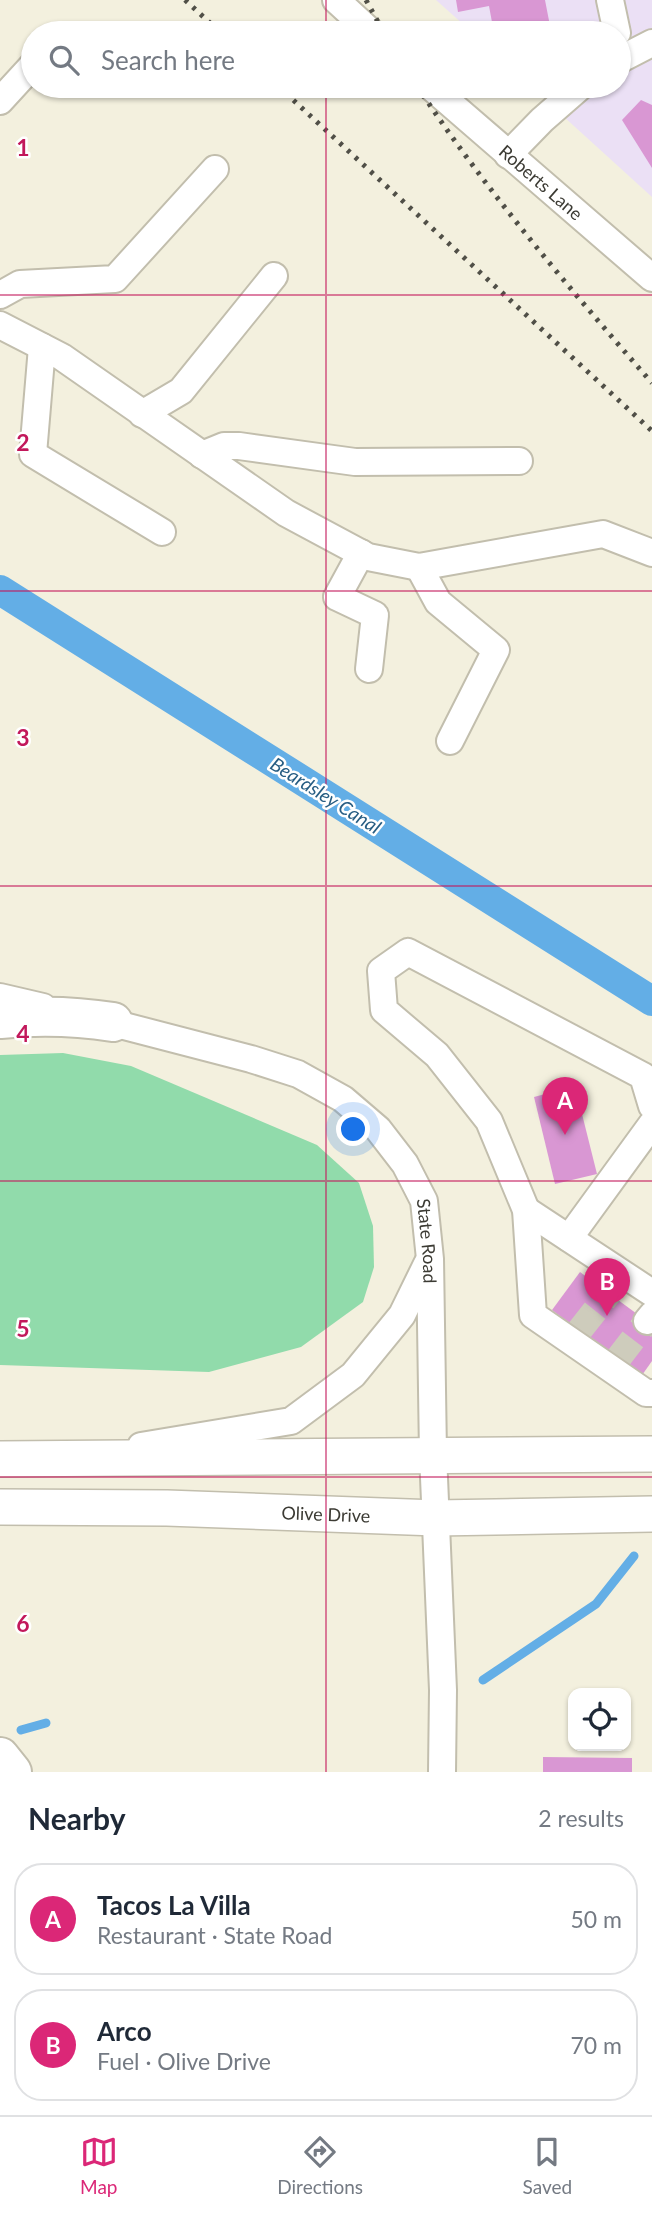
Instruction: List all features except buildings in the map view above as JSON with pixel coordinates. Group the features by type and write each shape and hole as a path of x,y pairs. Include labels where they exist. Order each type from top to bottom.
{"highway":[{"path":"0,1019 39,1015 82,1017 113,1023"},
{"path":"0,1757 12,1772"}],"main road":[{"path":"0,1459 652,1454"},
{"name":"Olive Drive","path":"0,1507 167,1508 436,1518 652,1514"}],"street":[{"path":"336,0 359,21"},
{"path":"610,0 614,21"},
{"path":"631,46 652,43"},
{"path":"0,101 21,78"},
{"name":"Roberts Lane","path":"444,98 652,278"},
{"path":"508,155 567,98"},
{"path":"0,295 20,284 115,279 215,169"},
{"path":"142,414 181,391 274,276"},
{"path":"0,325 61,358 286,513 368,557 419,567 603,534 652,553"},
{"path":"42,347 33,454 162,531"},
{"path":"202,455 224,446 239,446 355,463 519,461"},
{"path":"361,553 337,597 375,615 369,669"},
{"path":"419,567 438,601 496,650 450,741"},
{"path":"652,1106 643,1076 408,952 381,971 384,1010 437,1055 489,1121 526,1210 533,1315 575,1336 613,1364 646,1394 652,1393"},
{"name":"State Road","path":"0,997 113,1023 298,1074 344,1100 378,1129 405,1164 424,1201 430,1259 433,1454 443,1690 442,1772"},
{"path":"569,1238 652,1125"},
{"path":"526,1210 569,1238 616,1283 652,1293"},
{"path":"78,1457 291,1420 353,1375 402,1315 430,1259"}],"shaded area":[{"path":"436,0 652,0 652,197 543,98 631,98 631,21 460,21"}],"green space":[{"path":"63,1053 131,1066 317,1145 359,1183 373,1226 374,1267 363,1302 301,1347 209,1372 0,1365 0,1055"}],"waterway":[{"name":"Beardsley Canal","path":"0,590 652,1001"},
{"path":"483,1680 596,1604 634,1556"},
{"path":"21,1730 46,1723"}],"tunnel":[{"path":"579,1331 609,1293"},
{"path":"617,1360 647,1321"}],"railway":[{"path":"185,0 208,21"},
{"path":"366,0 377,21"},
{"path":"291,98 652,431"},
{"path":"425,98 500,202 652,383"}],"place":[{"name":"Tacos La Villa","path":"565,1135"},
{"name":"Arco","path":"607,1316"}]}
